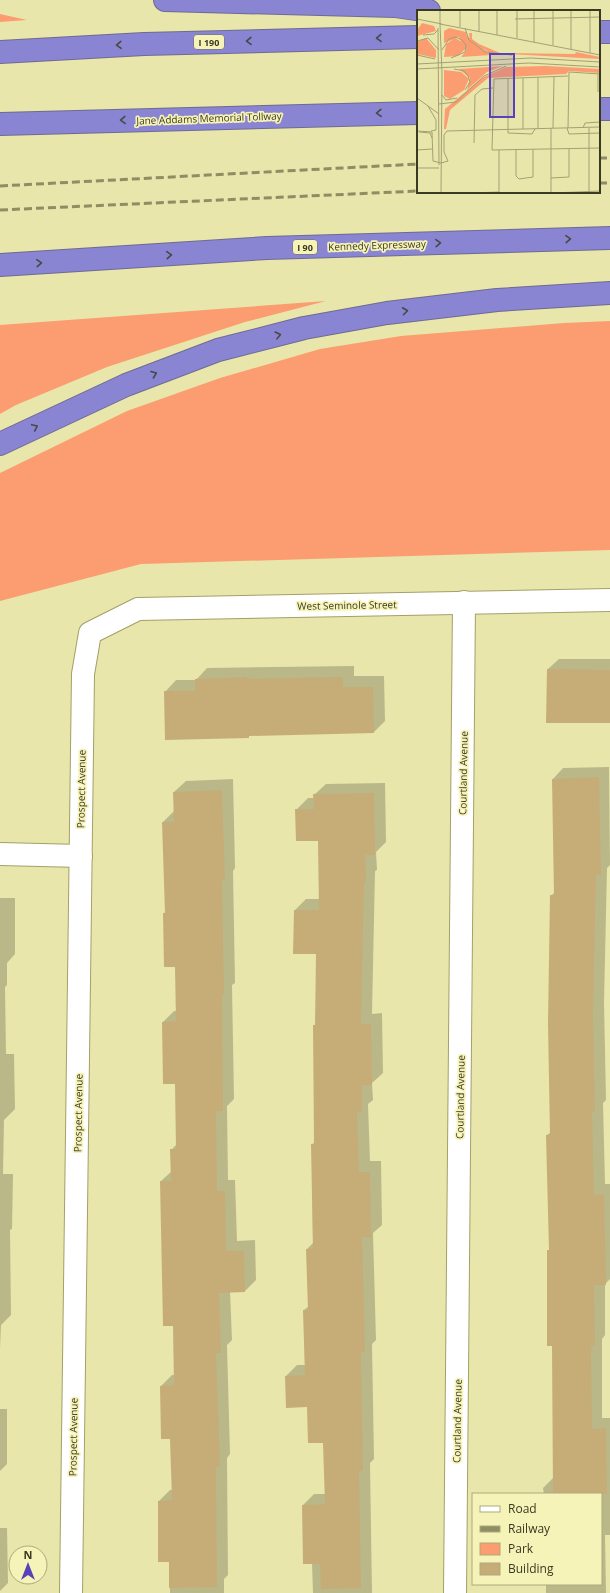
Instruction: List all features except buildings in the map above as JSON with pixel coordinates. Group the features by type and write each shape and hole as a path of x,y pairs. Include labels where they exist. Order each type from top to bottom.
{"highway":[{"path":"165,0 395,6 422,10"},
{"name":"I 190","path":"0,52 152,43 417,36"},
{"name":"Jane Addams Memorial Tollway","path":"0,124 417,113"},
{"name":"Kennedy Expressway","path":"0,265 267,248 610,238"},
{"path":"0,444 126,385 211,353 304,328 387,313 497,300 610,293"}],"street":[{"name":"West Seminole Street","path":"90,633 138,609 610,600"},
{"name":"Courtland Avenue","path":"455,1593 464,602"},
{"name":"Prospect Avenue","path":"71,1593 83,674 90,633"},
{"path":"0,854 81,856"}],"green space":[{"path":"0,14 27,20 0,22"},
{"path":"326,301 245,322 107,367 16,405 0,414 0,325"},
{"path":"610,321 610,550 141,564 0,601 0,473 127,411 220,378 320,349 401,336 564,323"}],"railway":[{"path":"600,158 610,158"},
{"path":"0,186 417,164"},
{"path":"600,183 610,183"},
{"path":"0,210 417,191"}]}
